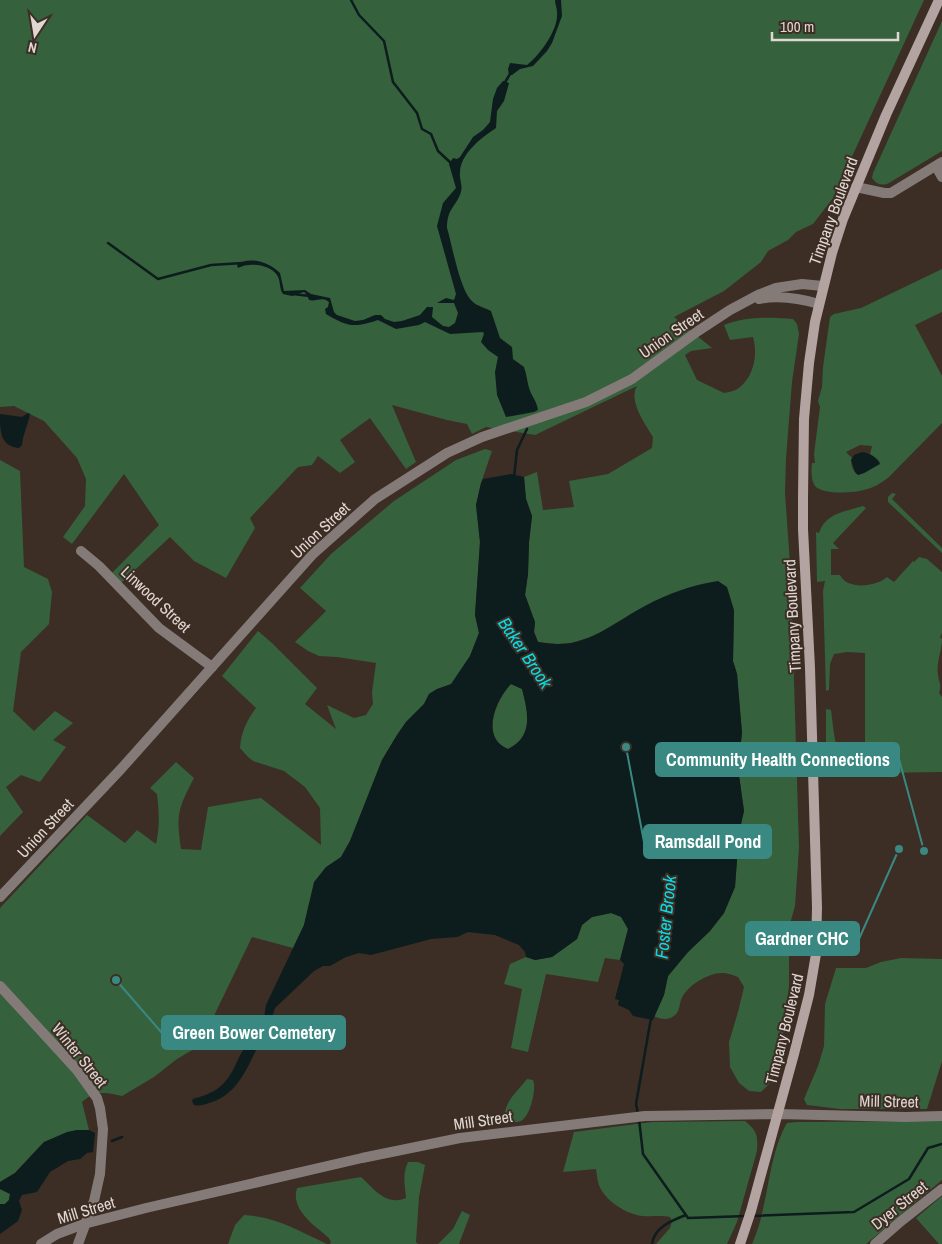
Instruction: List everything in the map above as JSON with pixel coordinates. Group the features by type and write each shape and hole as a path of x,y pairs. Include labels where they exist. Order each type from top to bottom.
{"main road":[{"name":"Timpany Boulevard","path":"740,1244 750,1216 778,1114 809,995 816,954 817,898 802,479 807,386 819,304 837,235 886,115 938,0"}],"street":[{"path":"856,187 891,193 939,164 942,177"},
{"path":"748,302 758,295 776,288 807,283 823,286"},
{"path":"748,302 775,297 800,299 819,304"},
{"name":"Union Street","path":"0,897 121,769 313,554 375,499 447,453 482,437 586,402 632,379 730,310 748,302"},
{"name":"Linwood Street","path":"81,551 99,566 159,628 212,667"},
{"name":"Winter Street","path":"0,986 63,1054 97,1098 103,1123 100,1174 94,1201 78,1244"},
{"name":"Mill Street","path":"41,1244 57,1234 84,1224 225,1189 460,1138 645,1116 778,1114 942,1116"},
{"name":"Dyer Street","path":"875,1244 942,1189"}],"green space":[{"path":"0,0 924,0 833,198 813,224 796,232 788,240 768,251 761,262 724,291 674,317 712,348 691,351 685,355 697,380 724,393 736,390 748,378 754,365 755,351 753,337 730,340 724,325 749,319 793,319 797,324 799,334 792,382 785,493 791,578 799,848 795,906 786,938 789,952 789,986 779,1068 769,1084 761,1092 749,1091 739,1083 730,1067 729,1042 744,987 738,977 722,973 710,975 692,985 681,1000 678,1012 673,1017 664,1019 653,1016 664,995 668,976 724,913 735,887 739,833 744,811 738,768 742,733 737,674 733,661 734,610 647,605 594,636 571,643 557,644 538,642 534,632 535,622 525,595 532,516 526,499 524,477 537,472 543,510 574,507 569,481 608,474 652,448 653,437 636,405 635,392 637,386 535,435 486,427 472,434 467,424 392,405 416,462 406,469 370,418 340,440 355,462 340,473 318,456 312,465 298,467 250,518 255,528 226,578 194,561 170,537 121,583 111,574 159,525 124,474 72,544 63,537 85,506 86,479 77,458 44,421 14,406 0,407"},
{"path":"942,21 942,151 889,183 880,184 872,178 873,173"},
{"path":"942,269 942,312 915,325 942,376 942,423 888,478 874,487 853,492 824,491 815,486 811,469 812,463 815,463 814,454 820,407 818,401 822,387 830,317 834,314 861,308","holes":["860,445 872,446 870,454 880,463 858,475 852,467 852,458 846,452"]},
{"path":"485,449 492,451 476,505 480,542 475,615 479,633 470,656 451,685 437,689 429,694 424,704 406,722 382,760 350,841 309,904 304,925 293,948 252,937 211,1022 194,1049 177,1059 154,1077 122,1096 101,1093 87,1098 82,1102 89,1130 77,1130 44,1142 15,1173 0,1182 0,908 87,815 125,843 137,830 156,844 159,825 158,800 157,794 150,788 176,762 194,778 180,812 181,849 201,850 208,807 261,798 321,845 320,808 305,787 284,771 253,761 240,748 245,726 256,708 222,676 258,631 317,688 305,704 336,729 327,705 354,718 366,715 373,704 372,692 376,663 319,656 295,642 326,611 300,588 331,554 394,501 456,460"},
{"path":"0,460 20,471 24,567 48,579 52,592 49,624 21,652 13,711 34,731 55,711 73,723 53,740 66,747 40,782 21,775 6,787 23,812 0,836"},
{"path":"892,493 896,494 892,499 942,548 942,553 888,502 888,497"},
{"path":"863,506 866,508 833,543 839,549 831,549 831,575 840,575 844,580 855,585 869,585 887,577 894,582 919,557 927,559 942,572 942,633 940,637 942,639 938,661 938,678 939,693 942,697 942,772 873,773 869,770 865,759 865,653 847,652 834,654 830,664 829,690 826,691 823,591 825,581 817,582 816,532 819,533 826,521 836,514"},
{"path":"511,684 522,689 527,723 522,737 508,749 499,744 495,736 493,718 500,699"},
{"path":"826,709 831,710 838,750 842,757 854,766 857,771 854,777 833,774 826,765"},
{"path":"611,913 621,916 628,929 620,960 605,958 598,982 546,974 528,1052 511,1048 522,989 504,984 510,964 526,957 535,960 552,957 577,939 582,925 592,917"},
{"path":"901,958 942,959 942,1061 927,1109 840,1109 807,1105 804,1099 824,1046 825,1004 836,968 866,968 881,962"},
{"path":"527,1079 533,1080 534,1089 532,1102 527,1114 519,1122 505,1121 508,1103"},
{"path":"745,1121 756,1134 757,1151 737,1222 727,1244 656,1244 670,1228 672,1221 670,1217 637,1215 623,1210 602,1191 598,1183 596,1169 563,1172 574,1132 652,1122"},
{"path":"942,1121 942,1180 866,1244 752,1244 762,1215 775,1151 787,1123"},
{"path":"408,1162 418,1162 425,1165 419,1197 416,1242 418,1244 330,1244 329,1238 305,1217 297,1203 297,1188 361,1177 387,1198 399,1200 406,1198 404,1176"},
{"path":"0,1189 10,1194 9,1200 5,1204 0,1204"},
{"path":"942,1196 942,1244 939,1244 916,1218"},
{"path":"462,1211 470,1215 459,1244 438,1244 453,1229"},
{"path":"244,1215 277,1221 327,1244 228,1244 235,1225"}],"water":[{"path":"555,0 561,0 562,16 552,43 533,66 520,69 509,75 510,63 527,65 548,41 557,19"},
{"path":"503,81 509,83 504,101 497,111 496,128 472,147 464,159 460,173 461,192 448,216 447,228 457,267 468,297 477,305 491,311 500,338 512,347 513,359 524,367 530,391 537,405 538,410 534,412 506,417 497,395 495,372 498,357 481,342 483,332 450,334 425,322 419,325 396,329 378,320 357,325 346,324 326,314 325,309 328,307 329,302 326,300 309,300 304,292 292,296 283,294 277,275 269,268 259,265 247,265 238,268 237,265 253,260 265,263 280,273 284,291 305,290 311,294 330,298 334,312 337,315 355,321 381,315 385,319 394,322 402,321 420,315 427,307 433,307 432,317 443,326 449,327 455,323 458,313 454,303 437,303 446,298 454,300 456,294 437,226 443,203 456,188 449,164 453,158 457,159 460,157 473,137 490,122 493,99 497,88"},
{"path":"28,413 30,414 22,445 19,448 13,447 2,437 0,414 22,417"},
{"path":"862,452 877,459 880,464 858,475 851,460 854,455"},
{"path":"511,474 524,477 526,499 532,516 525,595 535,622 534,632 538,642 558,644 581,640 603,631 654,601 672,593 718,581 727,587 734,610 733,661 737,674 742,733 738,768 744,811 739,833 735,887 724,913 668,976 664,995 653,1020 633,1016 629,1010 618,1005 619,1000 615,999 624,964 620,960 628,929 621,917 611,913 592,917 582,925 577,939 552,957 535,960 526,957 525,952 519,945 495,935 468,932 457,937 431,939 371,955 359,953 314,971 275,1008 269,1020 264,1018 266,1005 304,925 314,882 326,867 341,857 350,841 382,760 406,722 424,704 429,694 451,684 470,656 479,633 475,615 480,542 476,505 483,479","holes":["511,684 522,689 527,723 522,738 508,749 499,744 494,736 492,728 493,718 500,699"]},
{"path":"260,1033 263,1036 248,1067 229,1093 220,1099 203,1105 194,1105 193,1099 209,1094 228,1078 243,1050"},
{"path":"89,1130 95,1133 93,1152 87,1153 80,1159 68,1161 50,1172 37,1192 22,1195 19,1201 22,1210 18,1221 0,1234 0,1204 5,1204 9,1200 10,1194 0,1189 0,1182 15,1173 44,1142 67,1132"}],"waterway":[{"path":"351,0 359,15 384,41 393,82 417,113 422,129 431,134 438,151 452,164"},
{"name":"Baker Brook","path":"504,84 510,74"},
{"path":"108,243 158,279 211,265 243,263"},
{"path":"293,294 310,296"},
{"name":"Baker Brook","path":"514,477 517,450 527,429"},
{"name":"Foster Brook","path":"638,1114 636,1104 651,1018"},
{"name":"Foster Brook","path":"639,1119 643,1154 688,1218 747,1216"},
{"name":"Foster Brook","path":"112,1141 122,1137"},
{"name":"Foster Brook","path":"752,1216 854,1212 909,1179 928,1148 942,1144"},
{"path":"652,1244 656,1233 660,1229 686,1215"}],"place":[{"name":"Ramsdall Pond","path":"626,747"},
{"name":"Gardner CHC","path":"899,849"},
{"name":"Community Health Connections","path":"924,851"},
{"name":"Green Bower Cemetery","path":"116,980"}]}
